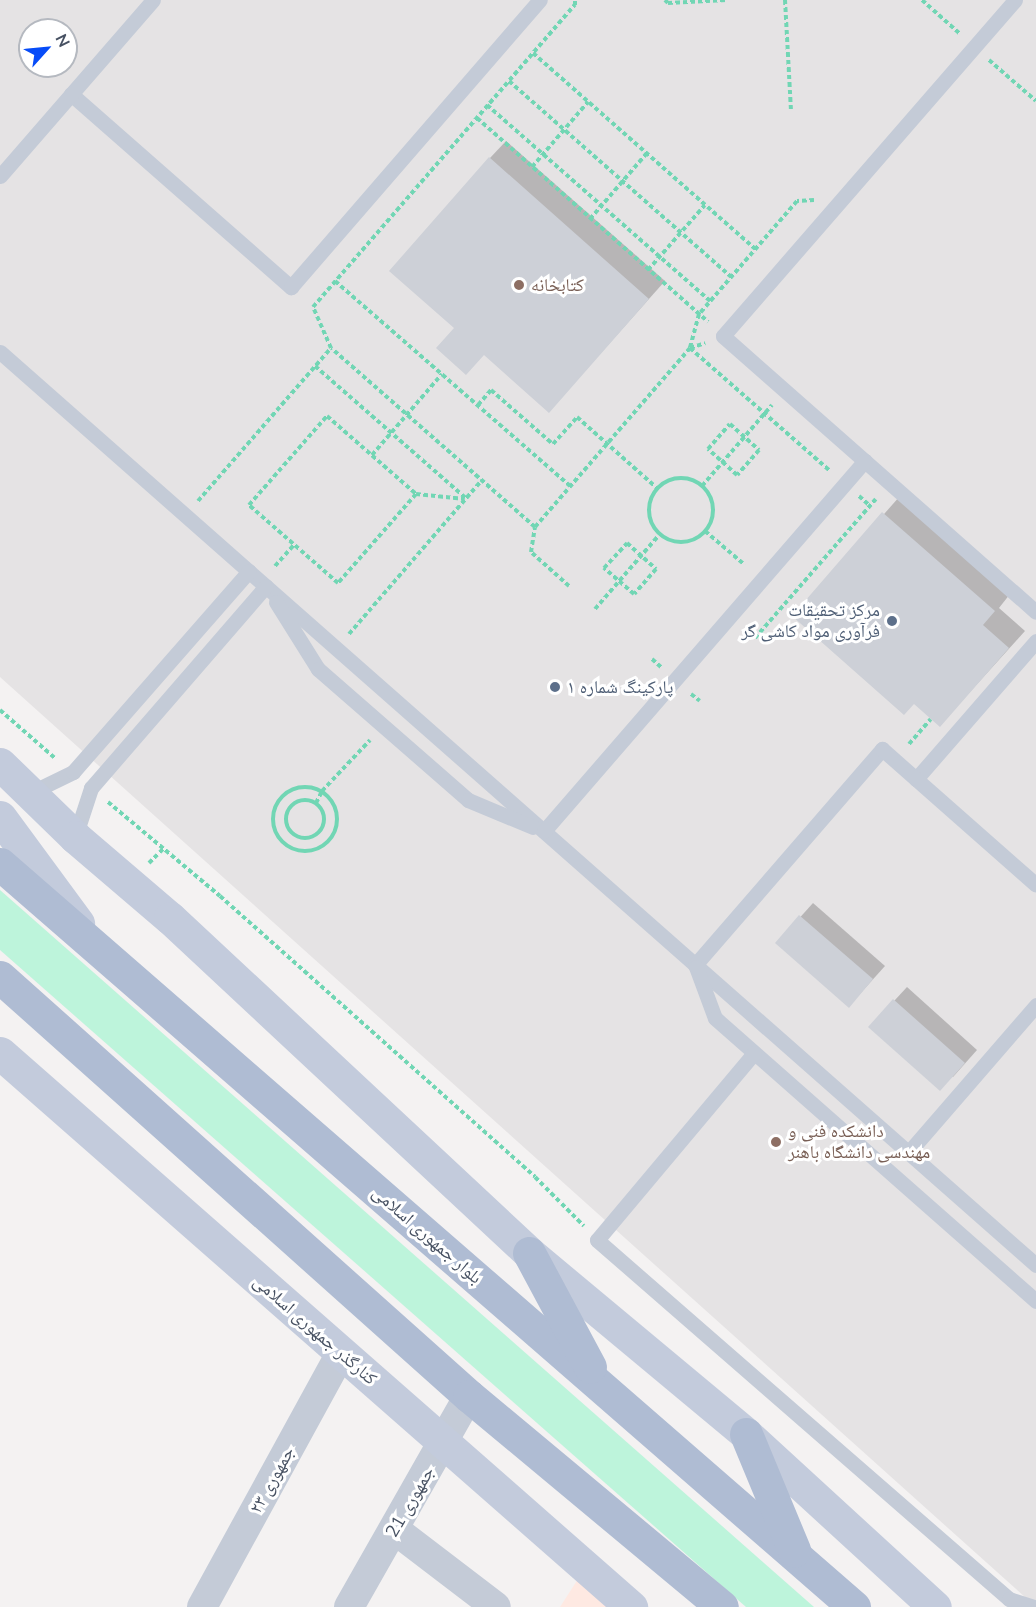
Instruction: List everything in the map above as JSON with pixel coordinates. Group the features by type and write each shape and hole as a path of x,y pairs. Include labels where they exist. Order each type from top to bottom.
{"main road":[{"name":"بلوار جمهوری اسلامی","path":"0,864 854,1607"},
{"path":"0,977 469,1396 722,1607"},
{"path":"530,1252 600,1385"},
{"path":"746,1434 797,1557"}],"street":[{"path":"0,764 75,837 170,918 530,1252 746,1434 935,1607"},
{"path":"0,817 93,944"},
{"name":"کنارگذر جمهوری اسلامی","path":"0,1053 631,1607"},
{"name":"۲۳ جمهوری","path":"202,1607 341,1353"},
{"name":"جمهوری 21","path":"349,1607 469,1396"},
{"path":"394,1529 496,1607"}],"lane":[{"path":"0,176 153,0"},
{"path":"71,94 291,287 540,0"},
{"path":"1015,0 723,336 1036,612"},
{"path":"0,352 1036,1265"},
{"path":"544,831 866,461"},
{"path":"30,793 72,772 249,571"},
{"path":"263,584 318,669 468,800 544,831"},
{"path":"75,837 91,788 263,584"},
{"path":"916,779 1036,641"},
{"path":"695,965 882,749 1036,885"},
{"path":"695,965 715,1018 1036,1301"},
{"path":"908,1153 1036,1005"},
{"path":"754,1053 597,1240 1009,1599 1032,1607"}],"path":[{"path":"535,527 331,348 313,307 575,5 575,0"},
{"path":"665,0 668,3 727,0"},
{"path":"785,0 791,111"},
{"path":"533,53 755,249"},
{"path":"509,81 731,277"},
{"path":"532,167 588,102"},
{"path":"488,105 710,301"},
{"path":"477,118 723,336 690,348"},
{"path":"590,219 647,153"},
{"path":"569,586 531,552 535,527 690,348 699,314 797,201 844,197"},
{"path":"648,270 705,205"},
{"path":"335,281 570,486"},
{"path":"186,516 331,348"},
{"path":"690,348 870,506"},
{"path":"315,366 466,499"},
{"path":"372,455 442,374"},
{"path":"478,405 491,390 554,444 577,417 658,489"},
{"path":"702,486 785,390"},
{"path":"416,494 338,583 249,505 327,416 416,494 466,499"},
{"path":"730,424 745,437 759,450 737,475 708,449 730,424"},
{"path":"684,478 702,486 708,494 713,512 705,531 688,541 679,542 660,534 650,517 650,507 658,489 674,479 684,478"},
{"path":"336,648 482,480"},
{"path":"755,638 890,483"},
{"path":"705,531 745,566"},
{"path":"596,609 660,534"},
{"path":"627,543 656,569 634,594 619,581 604,568 627,543"},
{"path":"263,584 295,544"},
{"path":"0,710 72,772"},
{"path":"894,760 931,718"},
{"path":"316,803 322,791 383,726"},
{"path":"299,787 322,791 334,803 338,819 337,827 329,841 315,850 308,851 285,844 275,831 273,823 279,799 299,787"},
{"path":"91,788 164,848 535,1177 597,1240"},
{"path":"299,801 316,803 323,813 321,830 305,838 294,834 287,825 290,808 299,801"},
{"path":"142,870 164,848"}],"shaded area":[{"name":"دانشکده فنی و مهندسی دانشگاه باهنر","path":"0,0 1036,0 1036,1607 0,677"},
{"path":"578,1579 609,1607 560,1607"}],"green space":[{"path":"0,890 814,1607 746,1607 0,950"}],"building":[{"name":"کتابخانه","path":"489,157 649,299 549,413 484,355 466,375 436,348 454,328 389,271"},
{"name":"مرکز تحقیقات فرآوری مواد کاشی گر","path":"882,512 995,611 983,625 1009,648 940,727 914,704 904,715 792,616"},
{"path":"799,915 873,979 849,1008 775,943"},
{"path":"893,999 965,1063 940,1091 868,1027"}],"place":[{"name":"کتابخانه","path":"519,285"},
{"name":"مرکز تحقیقات فرآوری مواد کاشی گر","path":"892,621"},
{"name":"پارکینگ شماره ۱","path":"555,687"},
{"name":"دانشکده فنی و مهندسی دانشگاه باهنر","path":"776,1142"}]}
